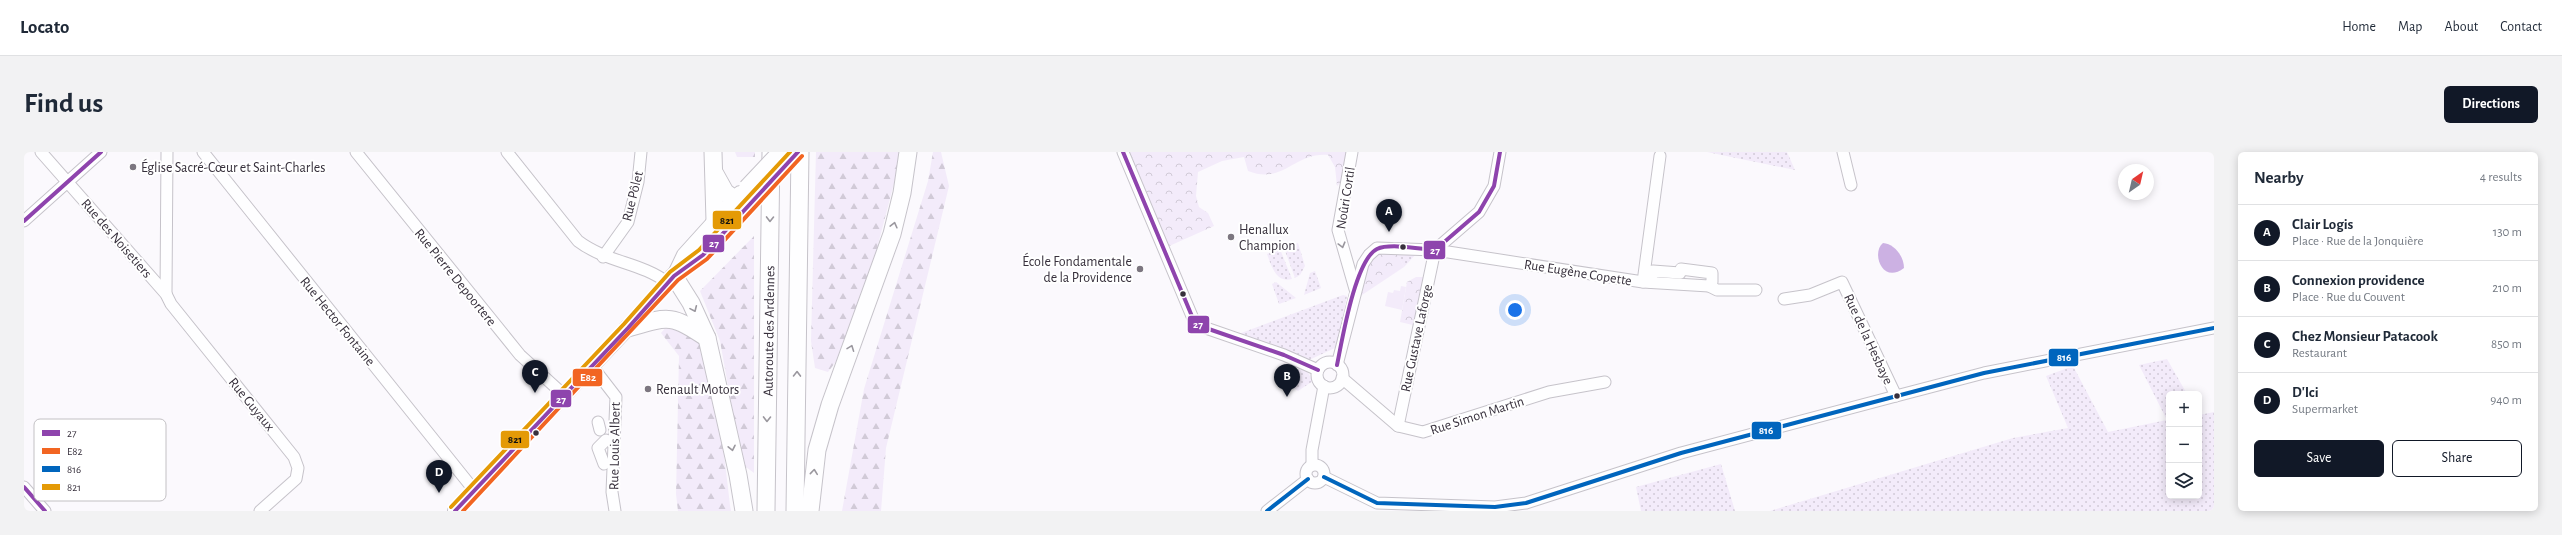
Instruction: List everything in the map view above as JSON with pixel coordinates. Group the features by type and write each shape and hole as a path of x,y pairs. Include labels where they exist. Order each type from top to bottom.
{"highway":[{"path":"713,152 715,174 715,221"},
{"name":"Autoroute des Ardennes","path":"766,511 771,152"},
{"name":"Autoroute des Ardennes","path":"795,511 799,152"},
{"path":"810,511 817,450 830,405 892,234 902,194 908,152"},
{"path":"715,174 725,192 741,203"},
{"path":"671,280 691,303 707,338 738,475 744,511"},
{"path":"628,328 662,318 671,318 684,322 707,338"}],"main road":[{"path":"455,511 628,328 671,280 703,255 741,203 746,187 778,152"},
{"path":"671,280 684,256 715,221 741,203 799,152"}],"street":[{"name":"Rue des Noisetiers","path":"41,152 166,294"},
{"path":"24,221 101,152"},
{"path":"166,294 167,152"},
{"name":"Rue Hector Fontaine","path":"203,152 474,490"},
{"name":"Rue Pierre Depoortere","path":"356,152 520,355 564,395"},
{"path":"508,152 578,241 603,257 656,273 671,280"},
{"name":"Rue Pôlet","path":"603,257 628,222 638,182 641,152"},
{"path":"1123,152 1194,321 1200,326 1284,355 1318,370"},
{"name":"Noûri Cortil","path":"1352,152 1338,230 1355,289"},
{"path":"1435,250 1479,212 1494,186 1500,152"},
{"path":"1843,152 1851,185"},
{"name":"Rue Eugène Copette","path":"1355,289 1364,264 1369,255 1377,248 1435,250 1646,282 1660,156"},
{"name":"Rue Gustave Laforge","path":"1398,426 1435,250"},
{"path":"1646,282 1709,286 1717,290 1756,290"},
{"name":"Rue de la Hesbaye","path":"1784,299 1810,295 1842,282 1896,396"},
{"path":"1337,365 1355,289"},
{"name":"Rue Guyaux","path":"166,294 170,304 294,457 298,468 296,479 260,511"},
{"path":"1312,465 1320,466 1324,477 1378,507 1495,507 1526,503 1681,453 1984,373 2214,328"},
{"path":"1318,370 1328,362 1337,365 1342,372 1342,378 1337,385 1324,386"},
{"name":"Rue Louis Albert","path":"592,366 616,397 612,492 615,511"},
{"path":"1318,370 1318,379 1324,386"},
{"name":"Rue Simon Martin","path":"1342,378 1398,426 1423,432 1549,392 1605,382"},
{"path":"1308,479 1307,471 1312,465 1312,450 1324,386"},
{"path":"604,464 598,448 606,440"},
{"path":"1308,479 1318,482 1324,477"},
{"path":"1267,511 1308,479"},
{"path":"24,487 34,498"},
{"path":"36,501 45,511"}],"green space":[{"path":"735,152 755,152 755,157 737,157"},
{"path":"816,152 899,152 899,164 875,256 838,359 828,372 815,368 811,341"},
{"path":"933,152 941,152 949,186 886,448 881,511 842,511 864,389 928,181"},
{"path":"1130,152 1348,152 1343,180 1337,186 1335,167 1328,155 1316,155 1306,158 1271,174 1260,174 1248,171 1244,157 1222,161 1198,172 1196,196 1199,207 1208,213 1214,226 1167,247"},
{"path":"1707,152 1787,152 1795,170"},
{"path":"754,236 754,473 742,464 720,341 700,291"},
{"path":"1298,243 1305,266 1300,275 1295,278 1284,248"},
{"path":"1280,249 1292,279 1282,279 1275,272 1270,263 1267,254"},
{"path":"1379,250 1396,251 1404,267 1359,297 1364,266"},
{"path":"1396,251 1418,252 1404,267"},
{"path":"1315,271 1321,288 1304,295 1310,273"},
{"path":"1416,277 1425,277 1417,326 1400,322 1407,282"},
{"path":"1276,282 1296,298 1279,304 1272,284"},
{"path":"1401,286 1406,287 1402,310 1385,306 1388,292 1393,293 1394,290 1400,291"},
{"path":"1343,295 1347,296 1337,347 1309,360 1236,335"},
{"path":"667,326 689,331 700,345 707,365 723,444 731,511 678,511 676,494 679,356 661,333"},
{"path":"2167,359 2185,391 2166,391 2166,418 2139,365"},
{"path":"2073,366 2108,432 2166,420 2166,499 2202,499 2202,414 2214,412 2214,511 1770,511 2013,438 2068,428 2046,376"},
{"path":"1299,369 1307,371 1313,381 1298,391 1280,378"},
{"path":"1721,464 1735,511 1641,511 1636,487"}],"shaded area":[{"path":"1883,243 1895,248 1901,256 1904,268 1890,273 1885,270 1881,265 1878,253"}],"transit line":[{"name":"27","path":"24,221 101,152"},
{"name":"821","path":"451,507 624,324 670,272 699,250 790,152"},
{"name":"27","path":"455,511 628,328 674,276 703,255 798,152"},
{"name":"27","path":"1123,152 1194,321 1200,326 1284,355 1318,370"},
{"name":"27","path":"1337,365 1346,321 1356,284 1362,268 1369,256 1377,249 1390,246 1435,250 1479,212 1494,186 1500,152"},
{"name":"E82","path":"463,511 678,280 707,259 802,156"},
{"name":"816","path":"1324,477 1377,503 1495,507 1526,503 1681,453 1984,373 2214,328"},
{"name":"816","path":"1267,511 1308,479"},
{"name":"27","path":"24,487 34,498"},
{"name":"27","path":"36,501 45,511"}],"place":[{"name":"Église Sacré-Cœur et Saint-Charles","path":"133,167"},
{"name":"Clair Logis","path":"1389,232"},
{"name":"Henallux Champion","path":"1231,237"},
{"name":"École Fondamentale de la Providence","path":"1140,269"},
{"name":"Renault Motors","path":"648,389"},
{"name":"Chez Monsieur Patacook","path":"535,393"},
{"name":"Connexion providence","path":"1287,397"},
{"name":"D'Ici","path":"439,493"}]}
